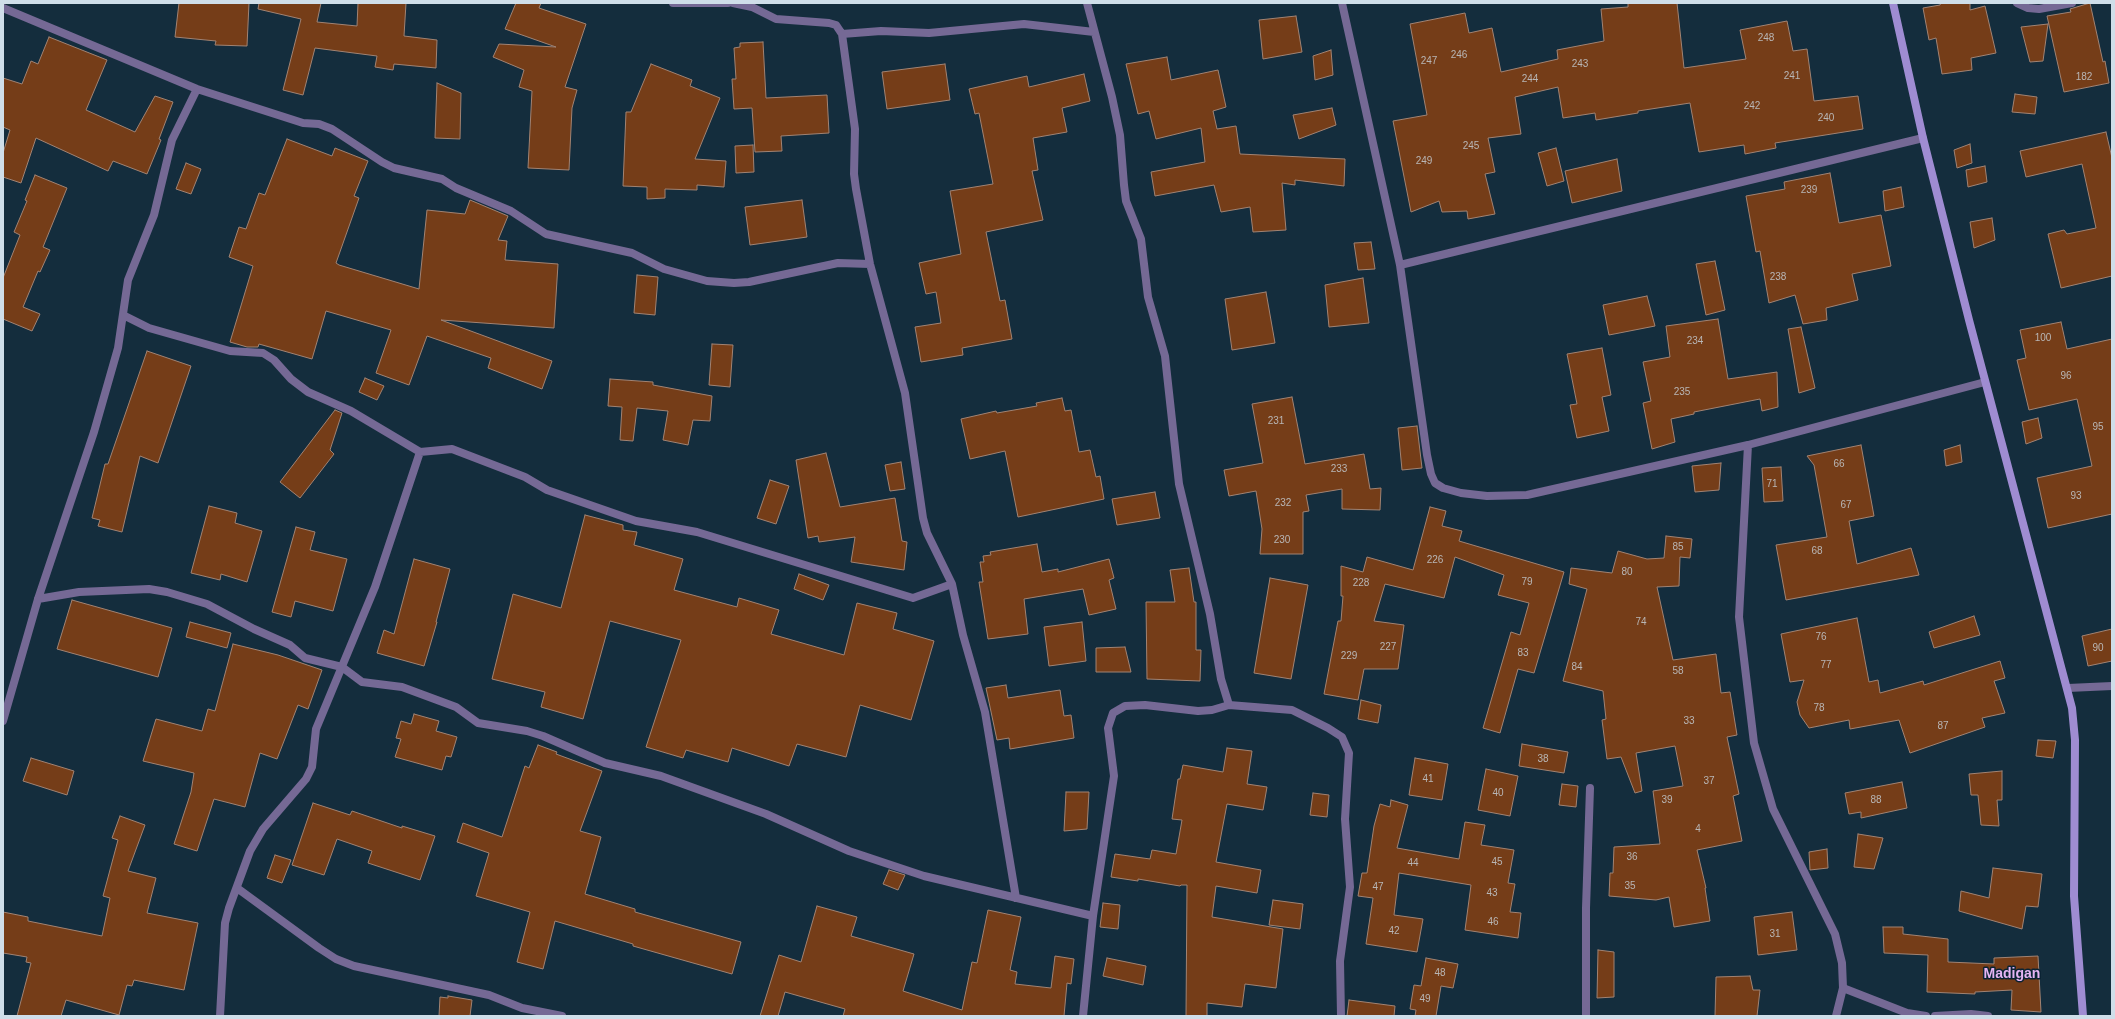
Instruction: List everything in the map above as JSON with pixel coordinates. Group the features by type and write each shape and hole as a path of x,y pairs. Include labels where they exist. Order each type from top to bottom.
{"street":[{"path":"673,3 728,3"},
{"path":"733,3 752,7 776,19 829,23 836,26 842,34 855,129 854,174 870,264 905,393 923,518 927,533 952,584 963,635 985,712 1016,898"},
{"path":"1087,3 1116,112 1120,135 1126,201 1141,239 1148,297 1166,356 1179,484 1210,614 1221,680 1229,705"},
{"path":"1342,3 1400,265 1427,455 1435,482 1443,488 1487,496 1527,495 1748,445 1985,382"},
{"path":"1893,3 1923,138 1985,382 2068,688 2072,708 2074,740 2074,896 2083,1016"},
{"path":"2017,3 2028,8 2039,9 2072,3"},
{"path":"3,8 198,89 303,123 318,124 332,129 382,162 394,168 442,179 456,188 511,211 546,234 632,253 664,269 707,281 748,282 838,263 870,264"},
{"path":"842,34 881,31 929,33 1024,24 1094,32"},
{"path":"3,721 38,599 94,432 118,348 128,280 154,215 172,140 198,89"},
{"path":"1400,265 1923,138"},
{"path":"124,315 149,328 223,349 263,353 274,360 291,379 308,392 351,410 420,452 452,449 525,477 547,490 636,521 696,532 913,598 952,584"},
{"path":"1748,445 1739,617 1754,742 1773,809 1835,934 1842,964 1843,988 1836,1016"},
{"path":"220,1016 225,923 229,908 250,851 263,829 306,779 312,768 316,729 375,587 420,452"},
{"path":"38,599 80,592 149,589 167,592 207,604 254,630 290,645 305,658 342,667 362,682 402,687 456,707 478,723 527,731 543,736 605,763 661,776 766,814 849,851 909,871 1093,916"},
{"path":"2068,688 2112,686"},
{"path":"1083,1016 1093,916 1114,776 1108,728 1113,713 1124,706 1145,705 1198,711 1212,710 1229,705 1292,710 1328,728 1342,737 1349,753 1345,819 1350,887 1340,961 1341,1016"},
{"path":"1586,1016 1586,908 1590,788"},
{"path":"237,888 319,948 336,959 348,964 489,995 522,1008 562,1016"},
{"path":"1843,988 1906,1013 1926,1016"},
{"path":"1935,1016 1971,1014 1988,1016"}],"building":[{"path":"179,3 249,3 247,46 215,45 216,41 175,37"},
{"path":"259,3 321,3 317,22 357,26 358,3 406,3 404,36 437,40 436,68 394,64 393,70 375,67 377,56 315,48 303,95 283,90 301,19 258,9"},
{"path":"516,3 541,3 539,8 586,24 565,87 577,90 572,108 569,170 528,168 532,91 519,87 524,70 493,57 499,44 556,47 505,29"},
{"path":"1628,3 1677,3 1684,68 1746,59 1740,30 1787,21 1793,51 1807,49 1814,101 1858,96 1863,129 1775,143 1776,148 1745,154 1744,145 1699,152 1690,103 1638,111 1638,113 1596,120 1595,113 1563,118 1558,87 1515,97 1521,134 1488,138 1495,172 1485,174 1495,214 1468,219 1467,211 1442,212 1439,201 1411,212 1393,121 1427,115 1410,24 1465,13 1469,33 1492,28 1501,72 1558,59 1557,50 1604,41 1601,9 1628,7"},
{"path":"1941,3 1970,3 1970,10 1985,6 1996,53 1971,58 1972,70 1942,74 1936,38 1929,40 1923,8 1940,5"},
{"path":"2090,3 2109,83 2064,92 2047,16 2071,12 2070,9"},
{"path":"1296,16 1302,52 1263,59 1259,20"},
{"path":"2048,24 2043,61 2030,62 2021,27"},
{"path":"49,37 107,60 86,110 135,132 155,96 173,102 159,139 161,140 147,174 113,161 108,171 36,138 21,183 3,177 3,153 10,130 3,127 3,78 22,84 31,61 38,64"},
{"path":"763,42 766,98 827,95 829,133 781,136 782,151 755,152 752,108 734,109 732,79 736,79 734,48 740,47 740,43"},
{"path":"1331,50 1333,75 1315,80 1313,56"},
{"path":"1167,57 1171,80 1218,70 1226,107 1213,111 1217,129 1236,126 1240,154 1345,159 1344,186 1295,180 1295,185 1282,183 1286,230 1253,232 1250,207 1221,212 1214,185 1155,196 1151,172 1205,162 1201,128 1156,139 1149,111 1138,114 1126,64"},
{"path":"651,64 692,80 690,86 720,98 695,159 726,161 724,187 697,185 697,190 665,189 665,198 647,199 647,187 623,186 626,112 631,112"},
{"path":"945,64 950,100 887,109 882,72"},
{"path":"1084,74 1090,101 1062,108 1067,132 1033,138 1038,170 1032,171 1043,220 986,232 1000,301 1005,300 1012,339 962,348 963,355 921,362 915,327 941,323 936,292 926,294 919,263 961,254 950,191 993,184 979,113 975,114 969,89 1027,76 1029,87"},
{"path":"437,83 461,93 460,139 435,138"},
{"path":"2015,94 2037,97 2035,114 2012,112"},
{"path":"1332,108 1336,125 1299,139 1293,115"},
{"path":"2106,132 2112,158 2112,276 2061,288 2048,234 2064,230 2067,234 2096,228 2082,164 2026,177 2020,151"},
{"path":"287,139 332,156 335,148 368,161 354,196 359,198 336,263 339,265 419,289 427,210 465,214 470,200 508,216 498,240 507,241 505,260 558,264 554,328 441,320 552,361 542,389 488,368 491,358 427,336 409,385 376,373 391,330 326,311 312,359 259,344 258,347 247,347 230,342 253,266 229,257 239,227 246,229 259,193 265,195"},
{"path":"1970,144 1972,163 1957,168 1954,150"},
{"path":"753,145 754,172 736,173 735,146"},
{"path":"1556,148 1564,181 1547,186 1538,153"},
{"path":"1617,159 1622,191 1572,203 1565,171"},
{"path":"186,163 201,169 191,194 176,189"},
{"path":"1985,166 1987,182 1968,187 1966,170"},
{"path":"1830,173 1839,223 1881,215 1891,266 1852,274 1858,300 1826,308 1827,320 1803,324 1795,295 1769,303 1760,251 1756,252 1746,196 1785,189 1784,182"},
{"path":"35,175 67,188 43,247 50,250 40,272 38,271 23,307 40,314 32,331 3,319 3,278 20,235 14,232 27,201 25,200"},
{"path":"1901,187 1904,207 1885,211 1883,191"},
{"path":"802,200 807,237 750,245 745,207"},
{"path":"1992,218 1995,240 1974,248 1970,222"},
{"path":"1371,242 1375,269 1358,270 1354,243"},
{"path":"1715,261 1725,310 1706,315 1696,264"},
{"path":"637,275 658,277 655,315 634,313"},
{"path":"1363,278 1369,323 1329,327 1325,285"},
{"path":"1266,292 1275,343 1232,350 1225,299"},
{"path":"1647,296 1655,326 1609,335 1603,305"},
{"path":"1718,319 1728,379 1777,372 1778,407 1762,411 1760,399 1694,412 1694,414 1671,419 1675,442 1652,449 1643,403 1651,401 1643,362 1670,357 1666,326"},
{"path":"2061,322 2067,349 2112,339 2112,514 2048,528 2037,478 2092,466 2077,399 2029,410 2017,360 2026,358 2020,330"},
{"path":"1801,327 1815,388 1799,393 1788,329"},
{"path":"712,344 733,345 730,387 709,385"},
{"path":"1602,348 1611,395 1602,397 1609,431 1577,438 1570,405 1577,404 1567,354"},
{"path":"147,351 191,366 158,463 140,456 122,532 98,526 100,520 92,518 105,464 108,464"},
{"path":"365,378 384,386 377,400 359,392"},
{"path":"610,379 653,382 653,385 712,396 710,421 693,420 688,445 663,440 668,411 637,408 633,441 620,440 622,407 608,406"},
{"path":"1292,397 1305,464 1364,454 1370,489 1381,488 1380,510 1342,509 1342,489 1306,495 1309,511 1303,512 1303,554 1260,554 1262,529 1256,491 1229,496 1224,470 1263,463 1252,404"},
{"path":"1062,398 1065,411 1071,410 1079,452 1090,450 1096,477 1100,476 1104,499 1018,517 1005,451 970,459 961,419 996,411 997,413 1037,406 1036,403"},
{"path":"335,410 342,413 330,450 334,454 300,498 280,482"},
{"path":"2038,418 2042,438 2026,444 2022,422"},
{"path":"1417,426 1422,468 1402,470 1398,428"},
{"path":"1861,445 1874,516 1849,521 1857,564 1911,548 1919,575 1786,600 1776,545 1827,537 1814,465 1807,456"},
{"path":"1960,445 1962,462 1946,466 1944,450"},
{"path":"826,453 840,507 895,498 902,541 907,542 904,570 851,562 855,537 819,542 818,536 808,538 796,460"},
{"path":"901,462 905,489 890,491 885,465"},
{"path":"1721,463 1719,490 1695,492 1692,466"},
{"path":"1781,467 1783,501 1764,502 1762,468"},
{"path":"770,480 789,486 776,524 757,518"},
{"path":"1155,492 1160,518 1117,525 1112,499"},
{"path":"209,506 237,513 235,523 262,531 247,582 221,574 220,580 191,573"},
{"path":"1430,507 1446,511 1442,526 1462,531 1459,541 1564,572 1534,673 1518,669 1500,733 1483,728 1511,632 1520,635 1529,603 1498,595 1504,575 1455,557 1444,598 1385,584 1374,621 1404,625 1398,669 1364,669 1358,700 1324,694 1338,621 1341,621 1343,596 1341,596 1341,566 1363,572 1367,557 1413,570"},
{"path":"585,515 623,525 623,530 637,532 634,545 683,559 674,590 737,607 739,598 779,610 771,634 844,655 857,603 897,613 893,629 934,641 911,720 860,705 846,757 797,744 789,766 732,748 728,762 686,750 683,758 646,747 681,640 610,621 583,719 541,707 545,692 492,679 513,594 561,608"},
{"path":"296,527 315,532 310,550 347,559 333,611 295,601 291,617 272,612"},
{"path":"1666,536 1692,539 1690,558 1680,557 1679,586 1657,587 1673,660 1716,654 1721,693 1730,692 1737,735 1727,737 1739,794 1733,796 1742,841 1697,850 1706,888 1710,921 1674,927 1669,897 1656,900 1609,896 1610,873 1613,873 1614,847 1660,844 1653,791 1683,786 1675,746 1636,753 1642,791 1635,793 1621,757 1607,759 1602,720 1606,719 1603,691 1563,681 1587,589 1569,584 1571,568 1612,573 1618,551 1647,559 1664,558"},
{"path":"1037,544 1042,572 1058,569 1058,572 1109,559 1114,578 1109,580 1116,609 1089,615 1083,589 1024,599 1028,634 988,639 979,582 983,582 980,562 984,562 983,556 991,555 990,552"},
{"path":"414,559 450,569 424,666 377,653 384,630 394,634"},
{"path":"1189,568 1194,602 1196,602 1196,650 1201,650 1200,681 1147,679 1146,602 1175,602 1170,570"},
{"path":"799,574 829,585 823,600 794,589"},
{"path":"1270,578 1308,585 1291,679 1254,673"},
{"path":"72,600 172,628 158,677 57,649"},
{"path":"1974,616 1980,635 1934,648 1929,632"},
{"path":"1857,618 1869,682 1878,680 1880,693 1923,681 1924,685 2000,661 2005,678 1994,681 2005,713 1982,718 1985,727 1910,753 1899,720 1850,729 1849,720 1809,728 1800,715 1797,702 1804,680 1790,682 1781,634"},
{"path":"190,622 231,633 227,648 186,637"},
{"path":"1082,622 1086,661 1049,666 1044,627"},
{"path":"2112,629 2112,661 2088,666 2082,636"},
{"path":"233,644 278,655 322,670 308,709 298,705 277,759 260,753 245,807 214,799 197,851 174,844 191,792 194,773 143,761 156,719 202,731 208,709 215,711"},
{"path":"1125,647 1131,672 1096,672 1096,648"},
{"path":"1006,685 1008,698 1060,690 1064,716 1071,715 1074,738 1010,749 1009,738 997,740 986,688"},
{"path":"1361,700 1381,705 1378,723 1358,719"},
{"path":"414,714 439,721 436,731 457,737 451,757 446,756 442,770 395,757 401,739 396,738 401,721 411,724"},
{"path":"2038,740 2056,741 2053,758 2036,756"},
{"path":"1522,744 1568,752 1564,773 1519,766"},
{"path":"538,745 557,752 556,754 602,771 580,831 601,837 585,894 635,909 635,912 741,942 732,974 633,946 633,944 555,921 543,969 517,962 530,912 476,896 489,853 457,842 463,823 502,837 525,766 529,768"},
{"path":"1227,748 1252,751 1247,784 1267,787 1263,810 1227,804 1216,862 1261,870 1257,893 1216,886 1212,917 1283,929 1276,988 1245,984 1242,1007 1207,1003 1207,1016 1186,1016 1187,885 1180,886 1138,879 1138,881 1111,877 1115,854 1150,859 1152,850 1176,854 1182,820 1172,819 1178,779 1180,779 1183,765 1223,772"},
{"path":"31,758 74,771 67,795 23,781"},
{"path":"1415,758 1448,764 1442,800 1409,795"},
{"path":"1486,769 1518,776 1510,816 1478,810"},
{"path":"2002,771 2002,800 1997,800 1999,826 1981,825 1978,795 1971,795 1969,774"},
{"path":"1902,782 1907,808 1861,818 1861,812 1849,814 1845,793"},
{"path":"1562,784 1578,786 1576,807 1559,805"},
{"path":"1066,792 1089,792 1087,829 1064,831"},
{"path":"1313,793 1329,795 1327,817 1310,815"},
{"path":"1391,800 1408,805 1397,848 1459,859 1465,822 1485,825 1481,845 1514,850 1508,883 1515,884 1510,912 1521,913 1518,938 1465,930 1471,885 1399,873 1394,915 1423,919 1417,952 1366,944 1373,898 1358,896 1362,873 1367,873 1374,826 1380,804 1390,807"},
{"path":"313,803 350,815 352,811 402,828 402,826 435,836 420,880 368,863 372,851 337,839 324,875 292,865"},
{"path":"120,816 145,825 128,871 156,878 147,913 198,923 184,990 134,980 132,986 127,985 119,1015 66,1000 61,1016 17,1016 31,963 26,962 27,957 3,953 3,912 28,917 28,921 102,936 110,898 103,896 118,840 112,838"},
{"path":"1858,834 1883,838 1874,869 1854,867"},
{"path":"1827,849 1828,868 1810,870 1809,852"},
{"path":"275,855 291,860 282,883 267,878"},
{"path":"1993,868 2042,874 2038,907 2026,906 2022,929 1959,911 1961,891 1989,898"},
{"path":"889,870 905,875 898,890 883,884"},
{"path":"1273,900 1303,904 1300,929 1269,925"},
{"path":"1103,903 1120,905 1118,929 1100,927"},
{"path":"817,906 857,917 851,936 914,954 903,991 962,1010 972,962 977,963 988,910 1021,917 1010,970 1017,972 1015,984 1051,988 1055,956 1074,959 1071,984 1067,983 1064,1016 843,1016 845,1009 785,992 778,1016 760,1016 779,955 801,962"},
{"path":"1792,912 1797,950 1758,955 1754,917"},
{"path":"1883,927 1903,927 1903,934 1948,939 1948,962 1994,964 1994,958 2038,956 2041,1012 2011,1010 2012,990 1975,992 1975,994 1927,992 1928,955 1884,953"},
{"path":"1598,950 1614,952 1614,997 1597,998"},
{"path":"1107,958 1146,966 1143,985 1103,976"},
{"path":"1426,958 1458,964 1453,988 1441,986 1436,1016 1415,1016 1416,1010 1410,1009 1414,985 1421,986"},
{"path":"1750,976 1753,990 1760,990 1757,1016 1715,1016 1716,977"},
{"path":"448,996 472,1000 470,1016 439,1016 440,997 448,998"},
{"path":"1349,1000 1395,1006 1394,1016 1347,1016"}],"district":[{"name":"Madigan","path":"2012,974"}]}
